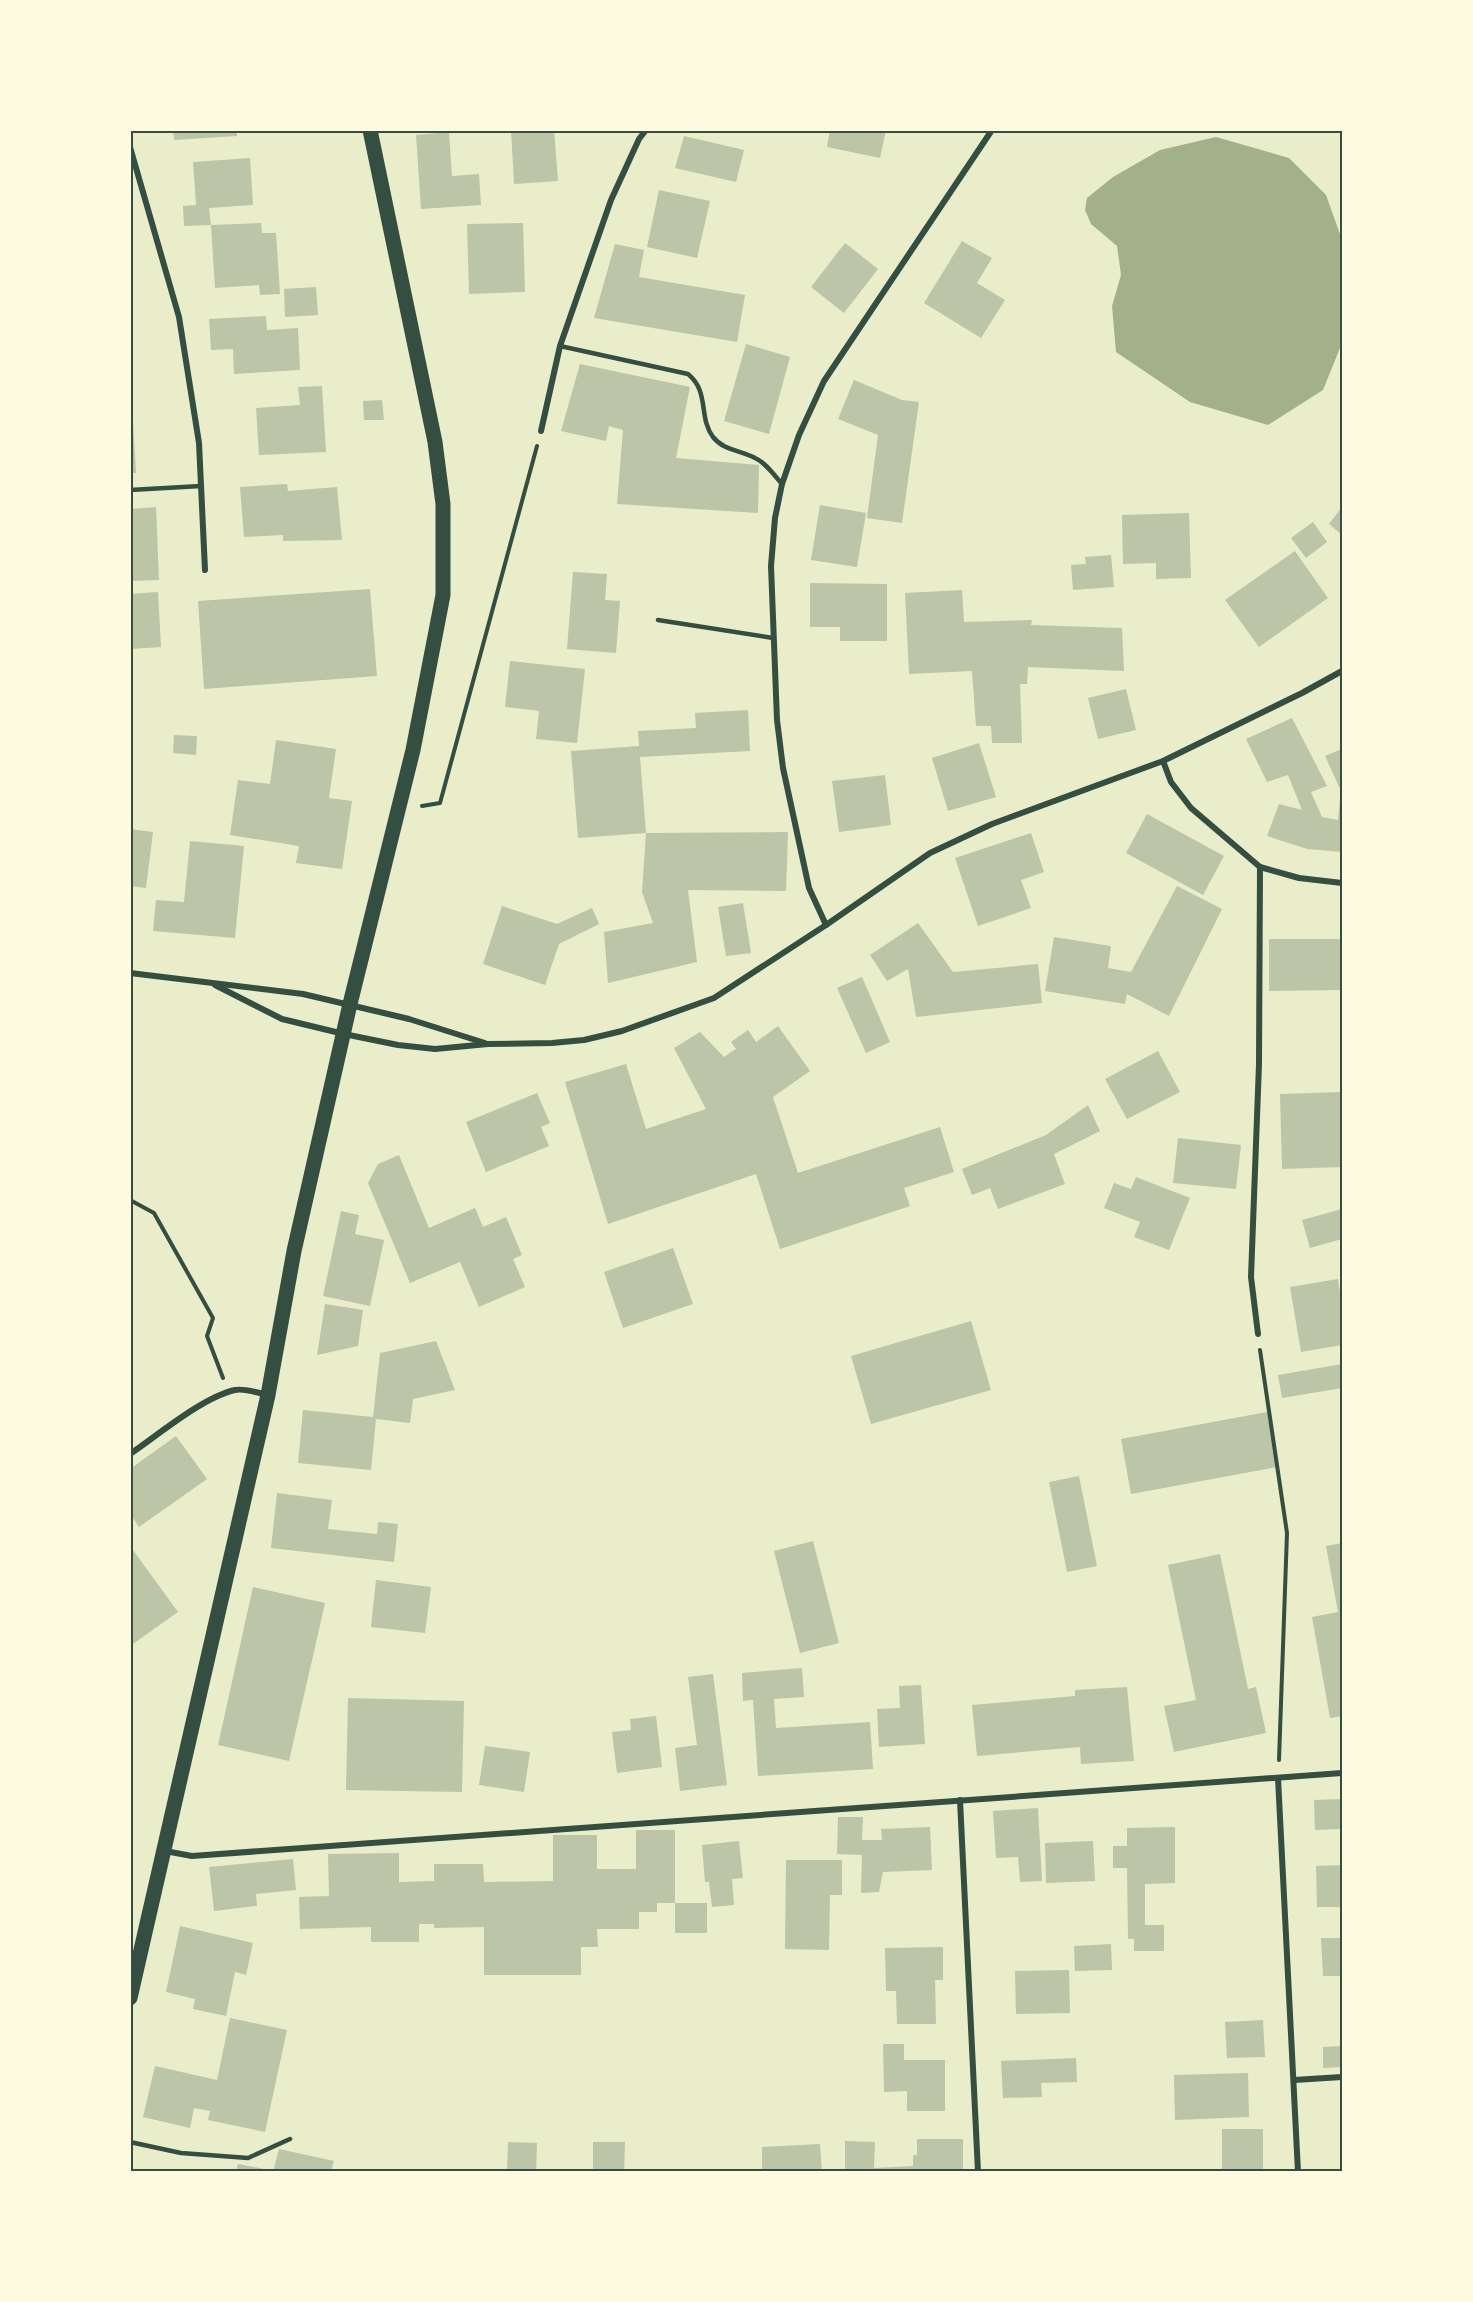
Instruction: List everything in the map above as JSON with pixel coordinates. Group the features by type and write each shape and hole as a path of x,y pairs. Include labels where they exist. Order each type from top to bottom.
{"main road":[{"path":"130,1998 268,1395 294,1251 350,1004 413,750 443,595 443,504 435,442 370,130"}],"street":[{"path":"541,431 560,346 611,200 639,139 646,130"},
{"path":"826,925 809,888 783,768 777,720 771,566 775,519 782,484 799,435 824,381 992,130"},
{"path":"130,147 179,317 199,443 205,570"},
{"path":"215,985 282,1019 398,1045 435,1049 488,1044 552,1043 584,1040 622,1031 714,998 826,925 930,853 992,824 1163,761 1342,671"},
{"path":"1163,761 1171,782 1191,808 1260,867 1299,878 1342,883"},
{"path":"1258,1334 1251,1277 1259,1064 1260,867"},
{"path":"130,973 215,985 257,987 350,1004 409,1019 488,1044"},
{"path":"130,1454 201,1404 229,1392 243,1390 268,1395"},
{"path":"164,1851 192,1856 1342,1773"},
{"path":"1278,1778 1298,2172"},
{"path":"960,1800 978,2172"},
{"path":"1294,2080 1342,2077"}],"lane":[{"path":"560,346 688,374 698,381 707,427 714,439 728,449 756,458 782,484"},
{"path":"130,490 201,486"},
{"path":"658,620 773,639"},
{"path":"130,2142 181,2153 248,2158 290,2139"}],"path":[{"path":"398,811 440,803 541,431"},
{"path":"130,1200 154,1213 213,1318 207,1336 229,1392"},
{"path":"1258,1334 1287,1533 1278,1778"}],"shaded area":[{"path":"1216,137 1289,158 1326,195 1341,237 1342,343 1323,390 1268,425 1190,402 1116,352 1112,306 1121,275 1117,246 1091,224 1085,210 1087,198 1113,177 1160,150"}],"building":[{"path":"173,130 237,130 237,136 174,140"},
{"path":"511,130 554,130 558,181 514,184"},
{"path":"830,130 886,130 880,158 827,147"},
{"path":"449,132 452,176 479,174 481,205 421,209 416,135"},
{"path":"684,136 744,150 736,182 675,168"},
{"path":"250,158 253,205 209,208 211,225 184,226 183,206 196,205 193,162"},
{"path":"659,190 710,201 697,258 647,247"},
{"path":"261,223 262,233 276,233 280,294 260,295 259,285 215,288 211,225"},
{"path":"523,223 525,292 469,294 467,224"},
{"path":"962,241 992,258 977,283 1005,300 981,338 924,303"},
{"path":"845,243 878,269 844,313 811,287"},
{"path":"615,244 644,250 639,277 745,295 737,342 594,318"},
{"path":"316,287 318,315 285,317 284,289"},
{"path":"266,316 267,330 298,328 300,370 234,374 233,349 211,350 209,319"},
{"path":"746,344 790,357 769,434 724,421"},
{"path":"580,364 690,387 676,458 759,465 758,513 617,504 623,430 609,426 606,441 561,431"},
{"path":"854,380 902,400 919,402 902,523 867,518 878,435 838,419"},
{"path":"322,386 326,452 259,455 256,408 300,405 298,387"},
{"path":"382,400 384,420 364,420 363,401"},
{"path":"133,422 136,473 130,473 130,423"},
{"path":"287,484 288,491 337,487 342,540 283,541 283,535 244,537 240,487"},
{"path":"820,505 866,513 857,567 811,560"},
{"path":"156,507 159,580 133,581 132,561 130,561 130,509"},
{"path":"1342,507 1342,535 1329,524"},
{"path":"1189,513 1191,578 1156,579 1156,563 1123,564 1122,515"},
{"path":"1313,522 1327,542 1306,558 1291,538"},
{"path":"1295,551 1328,598 1259,647 1225,600"},
{"path":"1111,555 1114,587 1073,590 1071,565 1086,564 1085,557"},
{"path":"573,572 607,574 605,600 620,601 616,653 567,649"},
{"path":"810,583 887,584 887,641 840,641 840,627 810,627"},
{"path":"370,589 377,676 204,689 198,601"},
{"path":"962,590 964,622 1032,620 1031,625 1122,628 1124,671 1028,667 1027,684 1020,684 1022,743 992,743 991,726 976,726 972,671 909,674 905,593"},
{"path":"158,592 161,647 130,649 130,594"},
{"path":"510,661 585,669 577,743 536,739 539,711 505,707"},
{"path":"1126,689 1136,730 1098,739 1088,698"},
{"path":"748,710 750,751 640,757 646,833 578,838 571,751 639,746 638,731 696,728 695,713"},
{"path":"1292,718 1327,786 1311,792 1322,817 1338,820 1340,798 1342,798 1342,852 1307,849 1267,836 1279,804 1302,810 1288,775 1267,782 1246,739"},
{"path":"174,735 197,736 196,755 173,753"},
{"path":"276,740 336,749 329,798 352,801 342,869 296,863 299,846 230,835 238,780 270,784"},
{"path":"979,743 996,797 948,811 932,758"},
{"path":"1342,749 1342,793 1325,756"},
{"path":"885,775 891,825 839,832 832,781"},
{"path":"1147,814 1224,856 1203,895 1126,853"},
{"path":"130,829 153,832 146,888 130,886"},
{"path":"788,832 786,891 688,890 697,962 608,983 604,932 653,923 642,892 646,833"},
{"path":"1031,833 1044,872 1021,880 1031,908 978,926 955,858"},
{"path":"190,841 244,846 235,938 153,931 156,900 184,902"},
{"path":"1177,886 1222,909 1169,1016 1127,994 1125,1004 1045,991 1054,937 1111,946 1108,968 1131,972"},
{"path":"743,903 751,953 726,956 718,907"},
{"path":"502,906 557,924 592,908 599,924 559,944 545,985 483,964"},
{"path":"918,923 953,972 1038,964 1042,1003 916,1017 908,969 887,981 870,955"},
{"path":"1269,939 1342,939 1342,990 1269,991"},
{"path":"862,977 890,1042 866,1053 837,988"},
{"path":"778,1026 810,1071 773,1097 798,1173 940,1127 954,1172 904,1188 910,1206 780,1249 756,1174 608,1224 565,1082 626,1064 646,1129 706,1109 674,1048 700,1032 724,1057 736,1049 731,1042 748,1030 756,1042"},
{"path":"1158,1051 1180,1092 1127,1119 1105,1079"},
{"path":"1342,1092 1342,1167 1282,1169 1280,1094"},
{"path":"537,1093 550,1123 541,1127 549,1146 486,1172 466,1122"},
{"path":"1088,1105 1100,1131 1054,1154 1065,1184 998,1209 990,1188 972,1195 962,1169 1046,1135"},
{"path":"1178,1138 1241,1145 1236,1189 1173,1183"},
{"path":"399,1155 429,1228 475,1208 483,1227 506,1217 522,1255 513,1259 525,1287 479,1307 460,1262 410,1283 368,1183 378,1164"},
{"path":"1136,1177 1190,1198 1169,1250 1134,1237 1140,1222 1104,1208 1114,1183 1131,1189"},
{"path":"1342,1209 1342,1239 1310,1248 1302,1220"},
{"path":"341,1211 359,1215 355,1234 384,1240 370,1306 323,1296"},
{"path":"673,1248 693,1304 623,1328 604,1272"},
{"path":"1338,1279 1342,1307 1342,1345 1301,1352 1290,1287"},
{"path":"325,1304 363,1310 358,1346 317,1355"},
{"path":"971,1321 991,1390 871,1424 851,1356"},
{"path":"436,1341 455,1390 413,1399 410,1423 376,1419 371,1470 298,1463 303,1410 373,1417 380,1353"},
{"path":"1342,1364 1342,1388 1282,1398 1278,1375"},
{"path":"1267,1412 1277,1467 1131,1494 1121,1439"},
{"path":"176,1436 207,1479 139,1527 133,1518 130,1520 130,1469"},
{"path":"1079,1476 1097,1566 1067,1572 1049,1482"},
{"path":"277,1493 332,1500 328,1529 377,1534 378,1522 398,1524 394,1562 271,1548"},
{"path":"813,1541 839,1643 800,1653 774,1551"},
{"path":"1342,1543 1342,1716 1330,1718 1312,1617 1338,1612 1326,1546"},
{"path":"130,1546 178,1612 130,1646"},
{"path":"1220,1554 1248,1689 1256,1687 1266,1733 1174,1752 1164,1706 1196,1700 1168,1565"},
{"path":"376,1580 431,1587 425,1633 371,1627"},
{"path":"253,1587 325,1603 289,1761 218,1745"},
{"path":"802,1668 804,1697 774,1699 776,1728 870,1722 873,1769 758,1776 753,1700 743,1701 742,1673"},
{"path":"713,1674 727,1785 680,1791 675,1748 697,1745 688,1677"},
{"path":"921,1685 925,1744 879,1747 877,1709 900,1708 899,1686"},
{"path":"1127,1687 1134,1761 1081,1764 1080,1747 977,1756 972,1705 1075,1696 1075,1690"},
{"path":"348,1698 464,1701 462,1792 346,1790"},
{"path":"656,1716 662,1767 617,1773 612,1732 631,1730 630,1719"},
{"path":"485,1746 530,1752 524,1792 479,1785"},
{"path":"1342,1799 1342,1829 1315,1830 1314,1800"},
{"path":"1038,1808 1042,1881 1020,1882 1018,1857 996,1858 993,1811"},
{"path":"838,1817 863,1817 862,1840 882,1840 881,1829 930,1827 932,1870 883,1872 879,1892 861,1893 862,1855 837,1854"},
{"path":"1175,1827 1175,1883 1145,1884 1145,1925 1164,1925 1164,1951 1134,1951 1134,1939 1128,1939 1127,1868 1113,1868 1113,1846 1127,1846 1127,1828"},
{"path":"636,1830 675,1830 675,1903 657,1903 657,1912 639,1912 639,1929 597,1929 598,1947 581,1947 581,1975 484,1975 484,1927 434,1928 434,1924 419,1924 419,1942 371,1942 371,1927 300,1929 299,1897 329,1896 328,1854 399,1853 399,1882 434,1881 434,1864 483,1864 484,1882 553,1881 553,1835 597,1835 597,1869 636,1869"},
{"path":"739,1841 743,1878 732,1879 734,1905 712,1907 709,1882 705,1882 702,1845"},
{"path":"1093,1841 1095,1881 1046,1883 1045,1843"},
{"path":"293,1859 296,1890 256,1894 257,1906 214,1911 209,1867"},
{"path":"786,1860 842,1860 842,1895 830,1895 829,1950 785,1949"},
{"path":"1342,1865 1342,1907 1317,1907 1316,1866"},
{"path":"675,1903 707,1903 707,1933 675,1933"},
{"path":"180,1926 253,1943 246,1975 235,1972 226,2016 193,2009 195,1999 166,1992"},
{"path":"1321,1938 1342,1938 1342,1976 1323,1976"},
{"path":"1111,1944 1112,1970 1075,1971 1074,1946"},
{"path":"943,1947 943,1980 935,1980 936,2024 897,2024 896,1991 886,1991 885,1948"},
{"path":"1069,1970 1070,2013 1016,2014 1015,1971"},
{"path":"230,2018 287,2030 265,2132 208,2120 210,2111 194,2108 190,2128 143,2117 155,2066 217,2080"},
{"path":"1263,2020 1265,2057 1227,2058 1225,2022"},
{"path":"883,2044 904,2044 904,2060 945,2060 945,2111 907,2111 907,2091 884,2092"},
{"path":"1342,2046 1342,2067 1323,2068 1323,2047"},
{"path":"1076,2058 1077,2082 1041,2083 1042,2097 1003,2098 1001,2061"},
{"path":"1248,2073 1249,2117 1175,2120 1174,2075"},
{"path":"1222,2129 1263,2129 1263,2172 1222,2172"},
{"path":"917,2139 963,2139 963,2172 845,2172 845,2141 875,2142 874,2168 913,2166 913,2155 917,2155"},
{"path":"508,2142 537,2143 536,2172 507,2171"},
{"path":"593,2142 625,2142 624,2172 593,2172"},
{"path":"820,2144 822,2172 762,2172 762,2147"},
{"path":"279,2149 334,2161 331,2172 273,2172"},
{"path":"238,2164 269,2170 269,2172 236,2172"}]}
